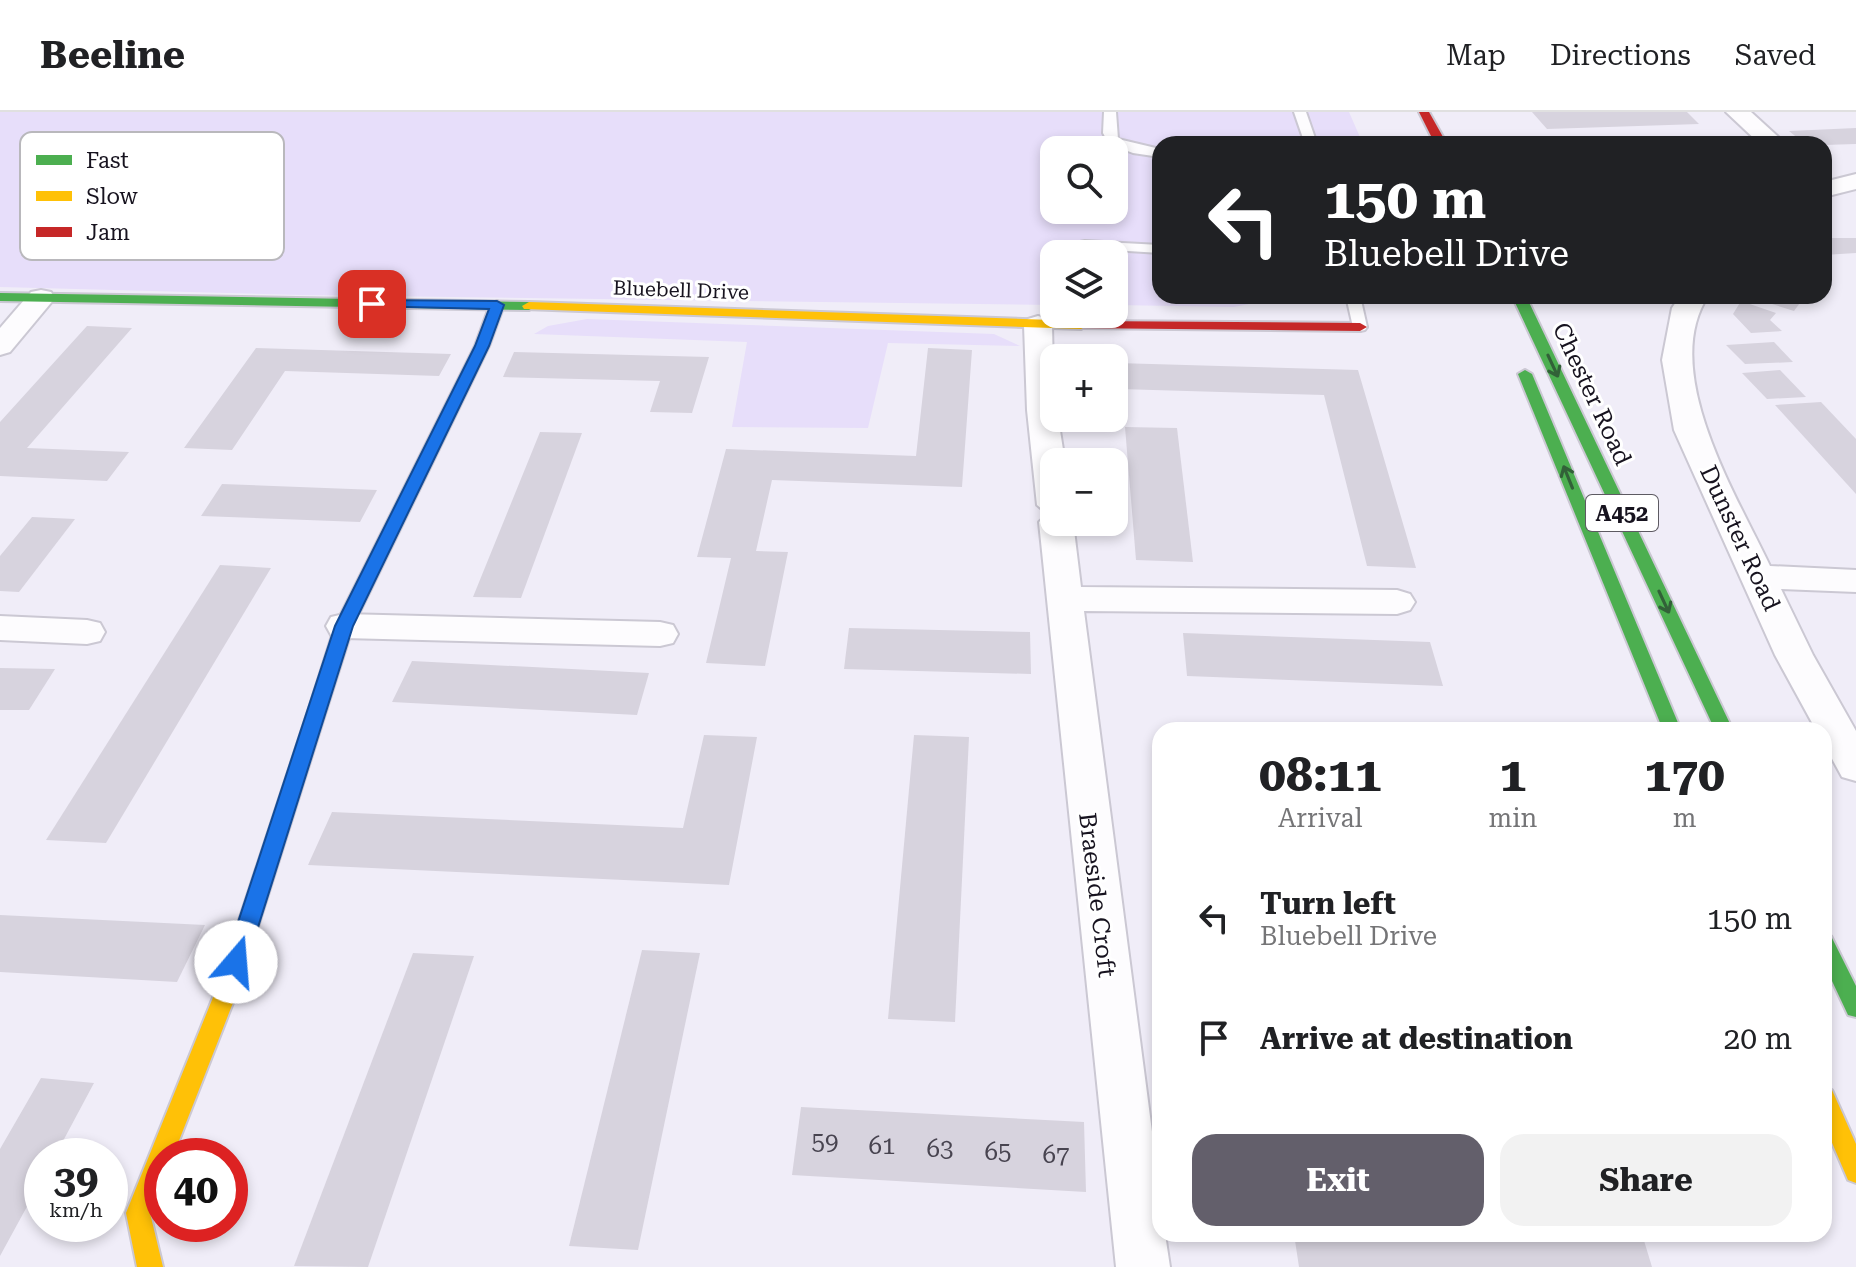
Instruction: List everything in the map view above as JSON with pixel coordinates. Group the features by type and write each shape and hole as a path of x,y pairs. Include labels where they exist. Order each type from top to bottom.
{"main road":[{"path":"1424,112 1437,136"},
{"name":"Bluebell Drive","path":"0,297 497,305 1038,325 1360,327"},
{"name":"Chester Road","path":"1523,304 1720,722"},
{"path":"150,1267 138,1213 227,990 344,626 482,346 497,305"},
{"name":"A452","path":"1520,362 1669,722"},
{"path":"1832,958 1856,1008"},
{"path":"1832,1116 1856,1172"}],"street":[{"path":"1737,112 1765,136"},
{"path":"0,346 41,298"},
{"name":"Dunster Road","path":"1689,304 1677,360 1690,430 1794,655 1831,722"},
{"path":"1038,325 1047,448"},
{"name":"Braeside Croft","path":"1058,536 1086,801 1143,1267"},
{"path":"1757,577 1856,581"},
{"path":"1065,599 1397,602"},
{"path":"344,626 660,634"},
{"path":"0,628 87,632"},
{"name":"Dunster Road","path":"1832,723 1856,766"}],"lane":[{"path":"1110,112 1113,141 1152,152"},
{"path":"1300,112 1308,136"},
{"path":"1128,247 1152,249"},
{"path":"1355,304 1360,327"}],"shaded area":[{"path":"0,112 1349,112 1360,136 1152,136 1152,304 1249,304 1234,307 1128,305 1128,240 1040,240 1040,305 299,295 0,287"},
{"path":"587,319 994,334 1020,346 888,343 868,428 732,427 747,342 534,334 548,326"}],"building":[{"path":"1532,112 1687,112 1699,124 1547,129"},
{"path":"1856,128 1856,144 1832,145 1832,136 1795,136 1789,131"},
{"path":"1832,238 1856,238 1856,253 1832,254"},
{"path":"1739,304 1750,304 1776,313 1770,320 1782,331 1751,333 1733,314"},
{"path":"1772,304 1799,304 1794,311"},
{"path":"87,326 132,328 27,448 129,452 107,481 0,476 0,422"},
{"path":"1774,342 1793,362 1745,364 1726,345"},
{"path":"256,348 451,354 439,376 285,371 232,450 184,448"},
{"path":"928,348 972,350 962,487 772,480 756,551 788,552 765,666 706,663 731,558 697,557 726,449 916,456"},
{"path":"514,352 709,357 692,413 650,412 660,381 503,377"},
{"path":"1128,363 1358,370 1416,568 1367,566 1324,395 1128,389"},
{"path":"1780,370 1806,397 1767,399 1742,373"},
{"path":"1821,402 1856,439 1856,494 1775,405"},
{"path":"1128,427 1177,428 1193,562 1136,560 1127,448"},
{"path":"540,432 582,433 521,598 473,597"},
{"path":"222,484 377,490 360,522 201,516"},
{"path":"32,517 75,519 19,592 0,591 0,556"},
{"path":"220,565 271,568 106,843 46,840"},
{"path":"849,628 1030,632 1031,674 844,669"},
{"path":"1183,633 1430,642 1443,686 1187,676"},
{"path":"412,661 649,673 637,715 392,702"},
{"path":"0,668 55,669 29,710 0,710"},
{"path":"704,735 757,737 729,885 308,865 332,812 683,828"},
{"path":"914,735 969,737 955,1022 888,1019"},
{"path":"0,915 205,925 177,982 0,972"},
{"path":"642,950 700,953 638,1250 569,1246"},
{"path":"413,953 474,956 368,1267 294,1266"},
{"path":"41,1078 94,1083 65,1138 24,1138 24,1212 0,1256 0,1149"},
{"path":"801,1107 1084,1122 1086,1192 792,1175"},
{"path":"1295,1242 1644,1242 1652,1267 1299,1267"}],"traffic: fast":[{"path":"0,297 529,306"},
{"path":"1523,304 1720,722"},
{"path":"1525,374 1669,722"},
{"path":"1832,958 1856,1008"}],"traffic: slow":[{"path":"529,306 1040,324"},
{"path":"150,1267 138,1213 227,990 318,708"},
{"path":"1832,1116 1856,1172"}],"traffic: jam":[{"path":"1424,112 1437,136"},
{"path":"318,708 344,626 482,346 497,305"},
{"path":"1128,325 1360,327"}],"route":[{"path":"236,962 344,626 482,346 497,305 372,304"}]}
